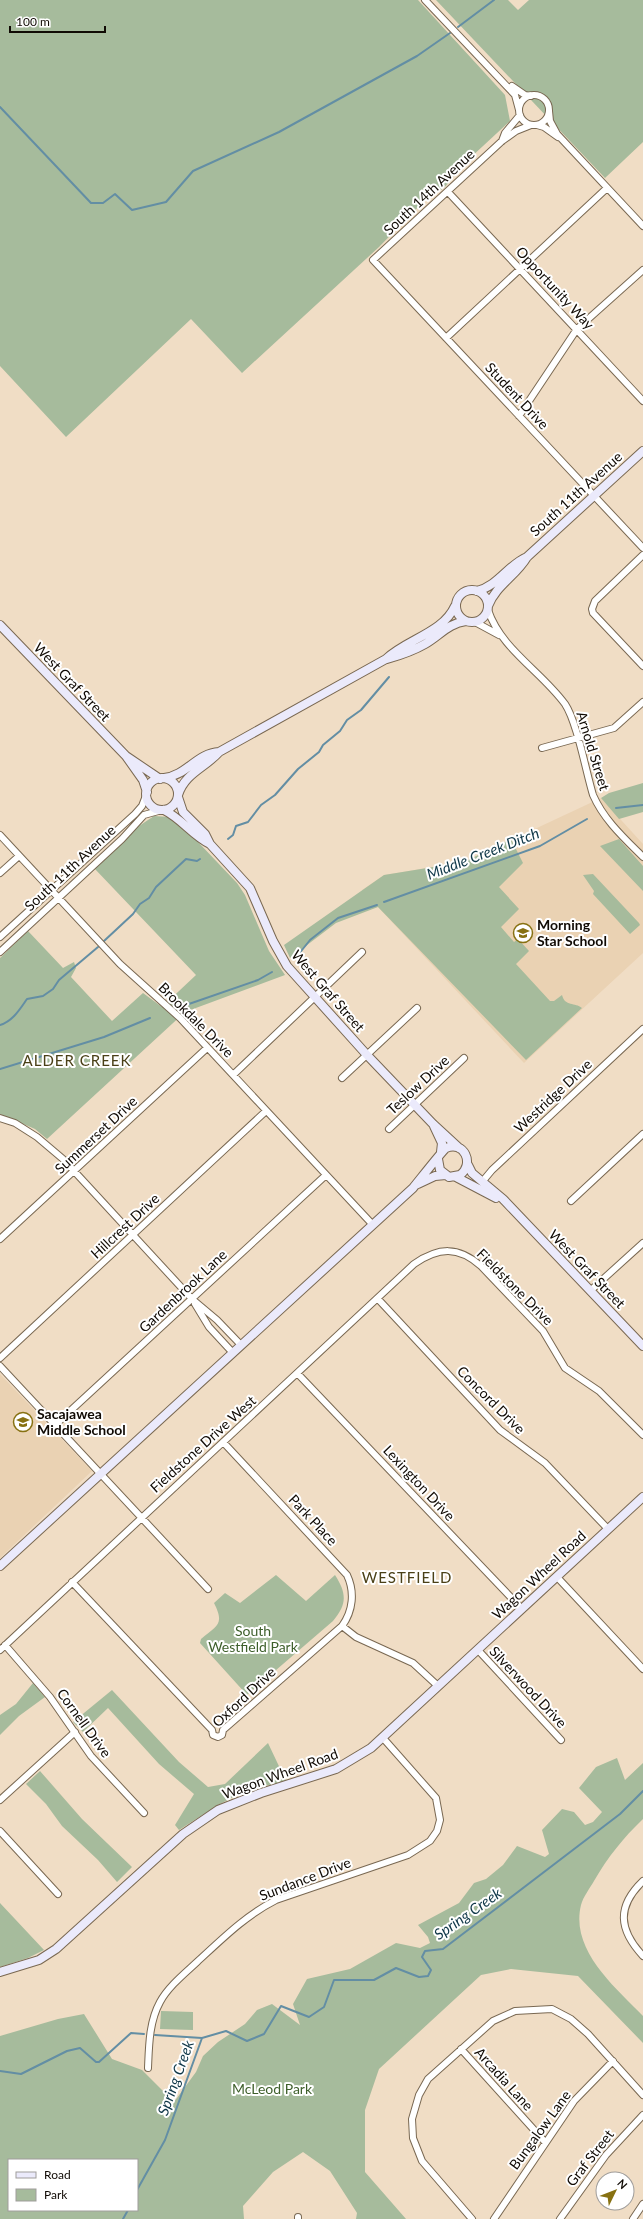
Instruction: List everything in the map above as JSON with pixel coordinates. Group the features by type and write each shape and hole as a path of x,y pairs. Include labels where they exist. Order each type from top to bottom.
{"street":[{"path":"425,0 501,78 515,95 523,120 533,125 544,127 564,142"},
{"path":"501,78 516,90 531,96 542,98 548,103 550,121 564,142 643,226"},
{"path":"520,112 524,99 531,96"},
{"path":"533,125 544,121 549,111"},
{"name":"South 14th Avenue","path":"502,141 505,133 520,112"},
{"name":"South 14th Avenue","path":"373,260 502,141 516,131 533,125"},
{"path":"446,338 607,188"},
{"name":"Opportunity Way","path":"448,192 643,401"},
{"name":"Student Drive","path":"373,260 643,548"},
{"path":"519,416 577,329 643,270"},
{"name":"South 11th Avenue","path":"488,608 494,593 521,567 527,557 643,451"},
{"path":"643,555 595,601 592,609 593,613 643,666"},
{"name":"South 11th Avenue","path":"477,591 488,587 516,561 527,557"},
{"path":"163,810 175,804 181,788 189,776 213,759 219,752 386,659 396,650 443,623 452,614 457,599 463,592 477,591 486,598 488,608 483,618 476,622 454,624 421,646 402,655 386,659"},
{"path":"455,606 457,614 466,622"},
{"name":"Arnold Street","path":"488,608 501,636"},
{"name":"Arnold Street","path":"476,622 501,636 565,704 569,712 597,805 609,821 643,857"},
{"name":"West Graf Street","path":"0,625 126,756 143,780 149,803 153,807 163,810 182,821 199,838 210,844"},
{"path":"542,748 614,728 643,702"},
{"path":"147,792 153,782 180,774 210,752 219,752"},
{"name":"West Graf Street","path":"126,756 161,779 167,780 175,786 183,812 205,834 210,844 250,888 279,954 314,998 433,1124 459,1148"},
{"name":"South 11th Avenue","path":"0,937 135,814 142,806 147,792"},
{"name":"South 11th Avenue","path":"0,952 144,816 163,810"},
{"name":"Brookdale Drive","path":"0,835 120,964 161,1000 233,1075 373,1225"},
{"path":"0,873 19,856"},
{"path":"233,1075 362,952"},
{"path":"342,1078 417,1008"},
{"name":"Westridge Drive","path":"482,1182 492,1170 643,1029"},
{"name":"Summerset Drive","path":"0,1239 207,1048"},
{"name":"Teslow Drive","path":"389,1129 464,1058"},
{"name":"Hillcrest Drive","path":"0,1358 266,1111"},
{"path":"0,1118 15,1123 37,1137 75,1171 192,1299 217,1320 241,1345"},
{"name":"West Graf Street","path":"433,1124 442,1143 439,1156"},
{"path":"571,1201 642,1137"},
{"path":"0,1566 413,1188 439,1156 452,1147 459,1148 467,1157 468,1165 464,1173 456,1177 446,1175 430,1178 413,1188"},
{"path":"439,1156 440,1170 446,1175"},
{"name":"West Graf Street","path":"468,1165 472,1173 503,1199 643,1346"},
{"name":"Gardenbrook Lane","path":"55,1425 326,1175"},
{"name":"West Graf Street","path":"456,1177 480,1188 512,1209"},
{"path":"590,1291 643,1243"},
{"name":"Fieldstone Drive","path":"424,1258 447,1251 463,1253 472,1258 543,1331 565,1368 599,1391 643,1435"},
{"name":"Fieldstone Drive West","path":"2,1648 141,1517 298,1374 414,1264 424,1258"},
{"path":"192,1299 209,1327 233,1353"},
{"name":"Concord Drive","path":"378,1299 500,1430 545,1462 608,1529"},
{"path":"0,1366 208,1588"},
{"name":"Lexington Drive","path":"298,1374 522,1610"},
{"name":"Park Place","path":"223,1442 347,1575 352,1587 352,1604 342,1626"},
{"name":"Wagon Wheel Road","path":"0,1972 39,1960 56,1949 183,1834 218,1810 261,1793 336,1769 356,1758 383,1738 643,1497"},
{"path":"557,1577 643,1669"},
{"name":"Oxford Drive","path":"72,1582 212,1730 213,1735 218,1738 222,1735 223,1730 342,1626"},
{"path":"342,1626 356,1637 413,1663 438,1686"},
{"name":"Cornell Drive","path":"2,1648 50,1697 90,1756 144,1813"},
{"name":"Silverwood Drive","path":"478,1650 562,1740"},
{"path":"0,1800 75,1732"},
{"name":"Sundance Drive","path":"148,2068 149,2036 160,2002 179,1978 236,1926 261,1907 276,1900 408,1855 430,1841 437,1831 440,1820 436,1798 383,1738"},
{"path":"0,1831 58,1894"},
{"path":"643,1881 629,1897 623,1917 628,1938 643,1956"},
{"path":"472,2219 422,2161 413,2138 412,2119 423,2086 461,2049 499,2018 515,2011 552,2009 571,2019 643,2095"},
{"name":"Arcadia Lane","path":"461,2049 545,2142"},
{"name":"Bungalow Lane","path":"494,2219 574,2101 612,2061"},
{"name":"Graf Street","path":"560,2219 606,2155 643,2115"},
{"path":"633,2219 643,2204"}],"shaded area":[{"name":"Morning Star School","path":"601,798 643,844 643,953 524,1063 362,890 384,875 464,862"},
{"name":"Sacajawea Middle School","path":"0,1374 92,1471 0,1558"}],"green space":[{"path":"0,0 418,0 505,95 510,121 456,171 452,179 445,186 438,192 430,195 379,247 242,373 191,319 66,437 0,366"},
{"path":"436,0 508,0 518,10 529,0 643,0 643,142 605,178"},
{"path":"643,783 643,812 619,819 601,798 609,793"},
{"path":"154,816 170,817 180,823 237,883 245,895 269,951 285,975 185,1012 47,1139 35,1129 0,1114 0,958 28,931 63,968 74,962 76,968 71,977 112,1021 143,993 162,1007 196,975 94,868 136,828"},
{"path":"511,839 523,863 499,887 519,909 501,927 514,942 518,939 529,951 516,964 550,1001 554,1001 562,995 563,999 568,1003 582,1008 526,1060 378,907 336,923 290,958 284,945 384,875 464,862"},
{"path":"619,839 643,866 643,891 600,846"},
{"path":"593,874 639,923 640,925 630,934 593,894 594,891 583,875"},
{"name":"South Westfield Park","path":"276,1575 306,1601 335,1575 342,1588 344,1599 343,1604 338,1615 333,1621 247,1695 200,1643 201,1639 218,1624 219,1616 214,1603 225,1593 240,1603"},
{"path":"33,1683 45,1697 19,1716 0,1735 0,1715 16,1704"},
{"path":"112,1690 179,1762 208,1787 225,1784 268,1743 286,1781 247,1790 218,1805 179,1830 175,1825 194,1794 159,1764 108,1708 83,1732 73,1722"},
{"name":"McLeod Park","path":"617,1758 625,1780 643,1763 643,1819 616,1848 599,1872 582,1902 579,1922 582,1937 588,1952 597,1966 608,1980 643,2016 643,2043 578,1976 511,1969 481,1975 379,2069 365,2110 365,2172 406,2219 356,2219 357,2213 330,2171 303,2152 273,2172 243,2206 244,2219 0,2219 0,2036 58,2019 84,2014 112,2059 142,2070 174,2102 196,2072 203,2056 218,2042 245,2024 257,2010 272,2004 300,2025 293,2004 307,1979 350,1969 396,1943 420,1948 430,1943 428,1937 418,1925 459,1903 474,1883 486,1879 503,1865 517,1846 545,1857 549,1854 542,1830 562,1809 574,1812 585,1825 593,1822 602,1812 579,1788 596,1767"},
{"path":"40,1771 82,1819 132,1867 117,1882 98,1860 62,1826 46,1804 26,1784"},
{"path":"0,1903 44,1950 28,1958 0,1967"},
{"path":"161,2011 193,2012 193,2030 160,2029"}],"waterway":[{"path":"458,27 494,0"},
{"path":"0,107 91,203 103,203 115,194 132,210 166,202 193,171 279,132 417,56 450,33"},
{"path":"228,839 233,835 236,826 248,822 261,805 275,795 298,769 319,752 323,745 340,731 347,720 361,710 389,677"},
{"name":"Middle Creek Ditch","path":"616,808 643,805"},
{"name":"Middle Creek Ditch","path":"384,902 540,846 587,819"},
{"path":"104,941 133,914 140,904 149,898 156,887 186,859 197,861 200,859"},
{"name":"Middle Creek Ditch","path":"298,955 310,940 338,918 377,905"},
{"path":"0,1025 9,1021 19,1011 27,999 43,996 53,989 59,980 98,947"},
{"name":"Middle Creek Ditch","path":"186,1005 258,980 272,972"},
{"name":"Middle Creek Ditch","path":"0,1069 104,1037 150,1018"},
{"name":"Spring Creek","path":"138,2188 165,2140 202,2038 226,2031 247,2041 264,2034 281,2006 309,2017 324,2007 334,1980 374,1980 396,1968 419,1977 428,1976 431,1970 422,1957 425,1951 443,1949 620,1814 643,1791"},
{"path":"0,2071 21,2074 67,2051 80,2048 96,2062 99,2062 131,2033 144,2034"},
{"path":"155,2035 202,2038"},
{"name":"Spring Creek","path":"123,2219 127,2211"}],"place":[{"name":"Morning Star School","path":"523,933"},
{"name":"Sacajawea Middle School","path":"23,1422"}],"district":[{"name":"ALDER CREEK","path":"77,1061"},
{"name":"WESTFIELD","path":"407,1578"}]}
